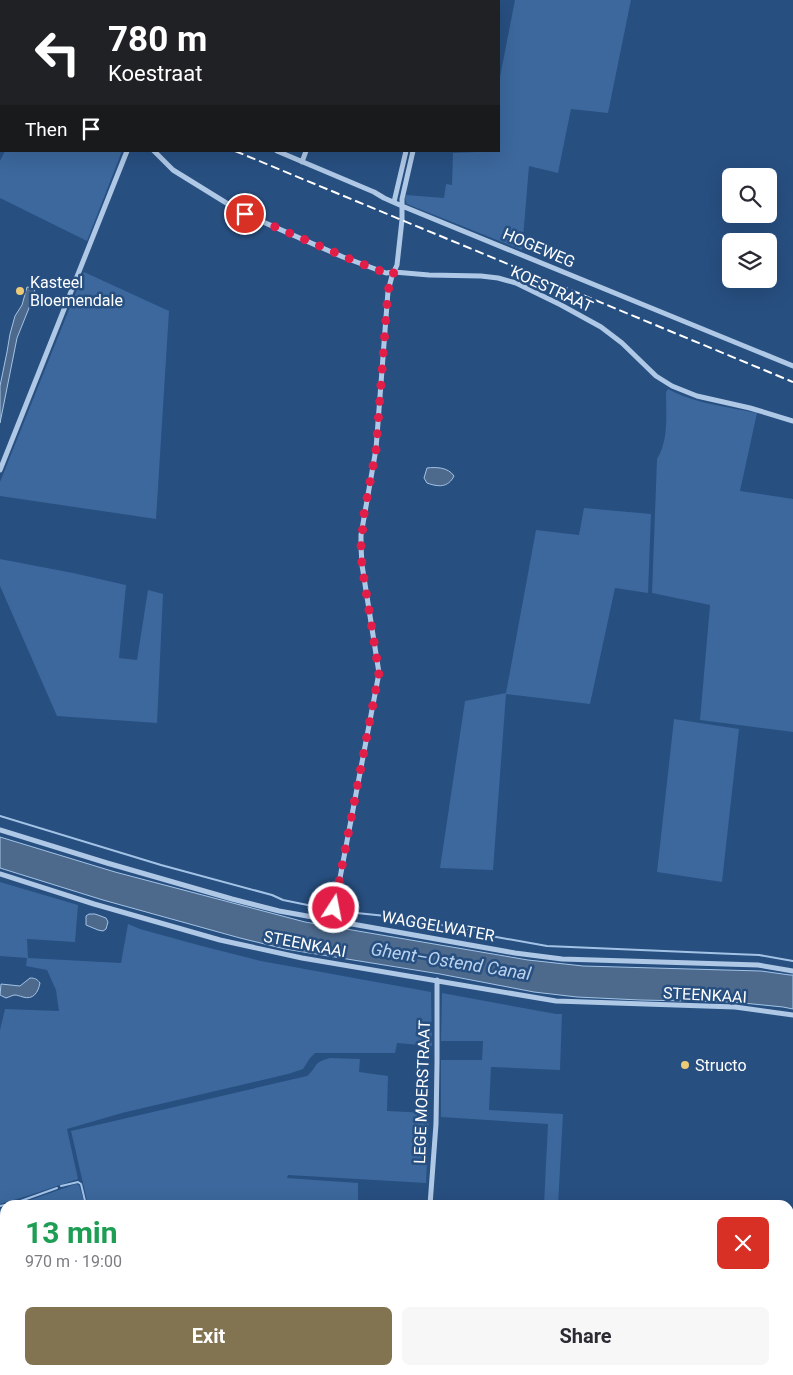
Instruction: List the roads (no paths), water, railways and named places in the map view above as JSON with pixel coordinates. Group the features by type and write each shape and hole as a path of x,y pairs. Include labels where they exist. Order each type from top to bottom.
{"street":[{"path":"0,470 127,152"},
{"name":"KOESTRAAT","path":"155,152 164,163 182,177 245,214 362,264 386,273 489,276 516,283 572,310 601,327 622,343 656,376 672,386 697,396 750,408 793,421"},
{"name":"HOGEWEG","path":"279,152 374,192 402,206 793,366"},
{"path":"302,162 306,152"},
{"path":"394,202 406,152"},
{"path":"333,914 379,673 362,566 361,540 376,450 388,291 397,265 402,227 402,206 413,152"},
{"path":"402,171 408,173"},
{"name":"WAGGELWATER","path":"0,830 232,899 279,910 333,914 515,953 562,959 758,965 793,971"},
{"name":"STEENKAAI","path":"0,874 94,904 220,940 302,958 556,1001 735,1007 793,1015"},
{"name":"LEGE MOERSTRAAT","path":"430,1200 436,1124 437,980"}],"water":[{"path":"27,287 34,288 35,293 17,338 0,423 0,386 10,334"},
{"path":"427,468 445,469 454,476 446,485 439,486 427,483 424,478"},
{"name":"Ghent–Ostend Canal","path":"0,837 115,872 305,922 528,960 583,966 761,971 793,975 793,1009 733,1002 577,997 534,992 440,974 285,949 103,900 0,868"},
{"path":"89,914 106,918 108,922 106,929 103,931 98,930 86,925 86,916"},
{"path":"30,978 36,979 40,983 38,990 32,997 27,998 14,995 6,998 0,995 1,984 20,986"}],"waterway":[{"path":"0,816 161,865 272,895 283,900 337,911 386,916 473,930 491,936 547,946 759,955 793,961"},
{"path":"61,1186 78,1182 81,1184 85,1200"},
{"path":"23,1200 57,1188"}],"railway":[{"path":"237,152 793,382"}],"place":[{"name":"Kasteel Bloemendale","path":"20,291"},
{"name":"Structo","path":"685,1065"}]}
